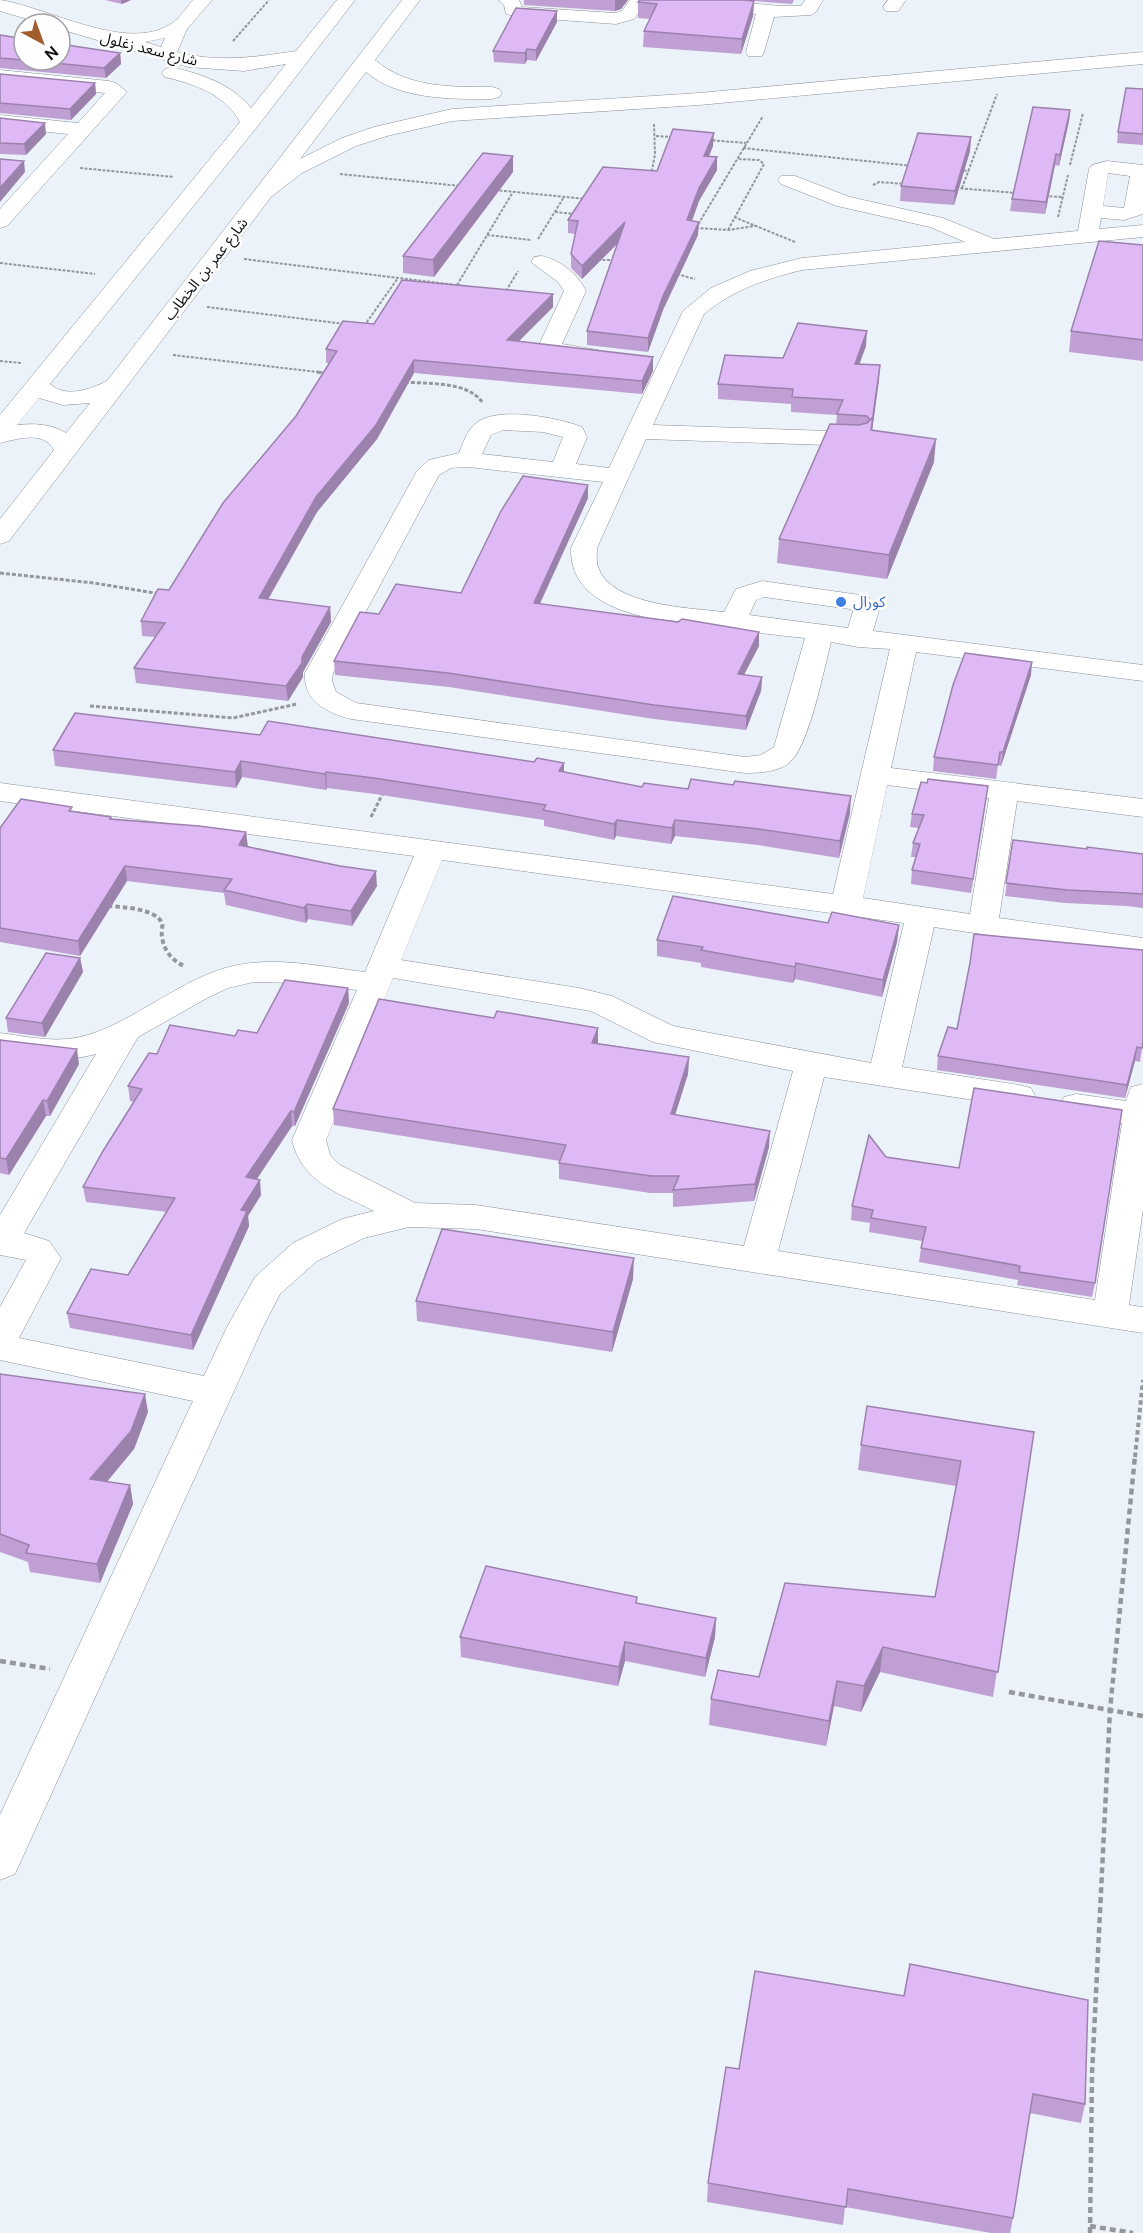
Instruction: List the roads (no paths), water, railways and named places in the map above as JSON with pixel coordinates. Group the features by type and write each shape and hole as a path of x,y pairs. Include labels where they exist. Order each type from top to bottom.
{"street":[{"path":"170,57 171,42 178,28 204,0"},
{"path":"0,430 205,179 346,0"},
{"name":"شارع عمر بن الخطاب","path":"0,536 411,0"},
{"path":"508,0 513,4 510,8 519,12 616,19 628,15 639,0 662,2"},
{"path":"696,4 805,11 810,8 814,0"},
{"name":"شارع سعد زغلول","path":"0,5 18,12"},
{"path":"755,52 765,14 774,10"},
{"path":"109,39 146,37 178,28"},
{"name":"شارع سعد زغلول","path":"72,29 170,57 212,64 256,64 302,56"},
{"path":"365,61 391,79 419,88 450,92 514,92 688,84 1143,43"},
{"name":"شارع سعد زغلول","path":"72,45 192,78 230,97 246,114 250,123"},
{"path":"265,192 295,169 349,142 404,125 452,115 777,92 1143,58"},
{"path":"192,78 206,72 212,64"},
{"path":"0,76 116,90 117,93 52,166 2,216"},
{"path":"450,92 440,96 435,101 435,107 452,115"},
{"path":"0,121 84,130"},
{"path":"21,164 52,166"},
{"path":"788,180 834,198 936,222 992,246"},
{"path":"1087,237 1093,211"},
{"path":"1143,231 840,260 768,271 712,295 694,311 659,363 639,432 584,548 585,567 597,585 620,600 651,611 904,645 1143,673"},
{"path":"542,262 573,283 575,291 549,347 552,350 614,358"},
{"path":"37,384 48,393 70,398 96,395 115,386"},
{"path":"468,460 486,427 503,422 567,429 574,432 575,437 562,470"},
{"path":"0,436 21,431 48,433 64,443 66,450"},
{"path":"639,432 857,439"},
{"path":"619,476 468,460 452,460 437,464 429,471 319,673 317,685 323,696 334,705 351,711 745,765 765,764 781,758 788,747 820,634"},
{"path":"734,622 745,595 755,590 858,602 866,610 858,639"},
{"path":"846,905 904,645"},
{"path":"875,775 1143,808"},
{"path":"983,925 1004,791"},
{"path":"0,792 430,852 846,905 1143,948"},
{"path":"409,1215 328,1173 311,1152 309,1140 430,852"},
{"path":"884,1076 921,916"},
{"path":"0,1043 46,1050 75,1048 103,1041 218,981 243,974 270,972 379,975 579,998 601,1004 664,1035 811,1064 884,1076 1141,1105 1126,1318 476,1216 409,1215 354,1228 305,1252 267,1286 245,1327 0,1861"},
{"path":"0,1340 44,1258 42,1252 36,1249 1,1243 126,1030"},
{"path":"758,1260 811,1064"},
{"path":"0,1347 215,1392"}],"place":[{"name":"كورال","path":"841,602"}]}
